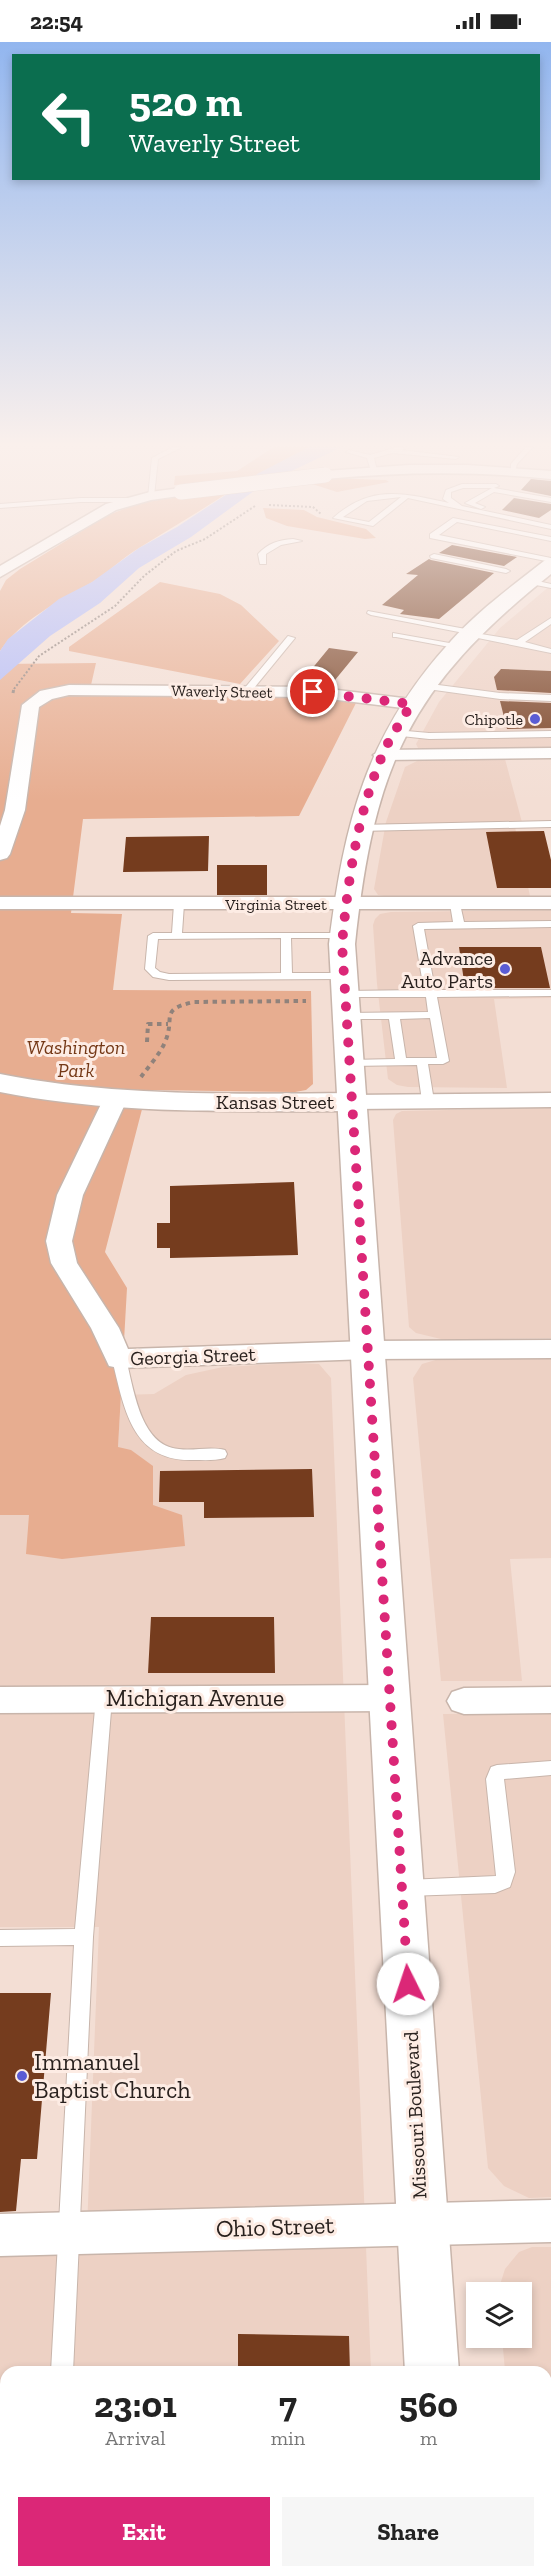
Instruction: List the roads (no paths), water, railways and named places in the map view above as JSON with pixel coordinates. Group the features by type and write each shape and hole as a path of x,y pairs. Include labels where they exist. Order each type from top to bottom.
{"main road":[{"name":"Missouri Boulevard","path":"432,2366 353,1102 344,996 343,920 358,828 403,719 464,638 537,573"},
{"name":"Kansas Street","path":"0,1083 63,1096 114,1102 353,1102"}],"street":[{"name":"Waverly Street","path":"0,854 15,810 32,705 46,694 69,690 333,693 403,719 551,753"},
{"name":"Virginia Street","path":"0,903 179,904 343,920 455,904 551,903"},
{"name":"Kansas Street","path":"353,1102 551,1100"},
{"name":"Georgia Street","path":"114,1102 70,1195 59,1241 64,1263 105,1328 119,1359 368,1350 551,1349"},
{"name":"Michigan Avenue","path":"0,1700 390,1698"},
{"path":"464,1701 551,1700"},
{"name":"Ohio Street","path":"0,2235 422,2222 551,2221"}],"lane":[{"path":"490,565 537,573"},
{"path":"515,565 537,573"},
{"path":"371,613 464,638"},
{"path":"518,643 551,620"},
{"path":"396,635 518,643 551,651"},
{"path":"247,691 291,638"},
{"path":"403,719 500,696 551,698"},
{"path":"403,719 429,736 551,734"},
{"path":"358,828 551,824"},
{"path":"177,936 179,904"},
{"path":"455,904 459,926"},
{"path":"343,920 286,935 153,936 150,969 157,975 169,977 287,977 394,1016 434,1014"},
{"path":"350,1063 443,1061 418,926 551,924"},
{"path":"286,935 287,977"},
{"path":"344,996 551,993"},
{"path":"394,1016 401,1062"},
{"path":"422,1061 428,1101"},
{"path":"119,1359 132,1408 144,1434 154,1445 166,1452 178,1454 220,1454"},
{"path":"62,2366 71,2234 84,1937 104,1698"},
{"path":"402,1888 495,1885 504,1881 506,1872 495,1779 497,1772 551,1768"},
{"path":"0,1938 84,1937"}],"water":[{"path":"115,565 144,565 100,603 50,636 0,680 0,651 8,639 59,599 92,582"}],"place":[{"name":"Chipotle","path":"535,719"},
{"name":"Advance Auto Parts","path":"505,969"},
{"name":"Immanuel Baptist Church","path":"22,2076"}],"park label":[{"name":"Washington Park","path":"76,1058"}]}
